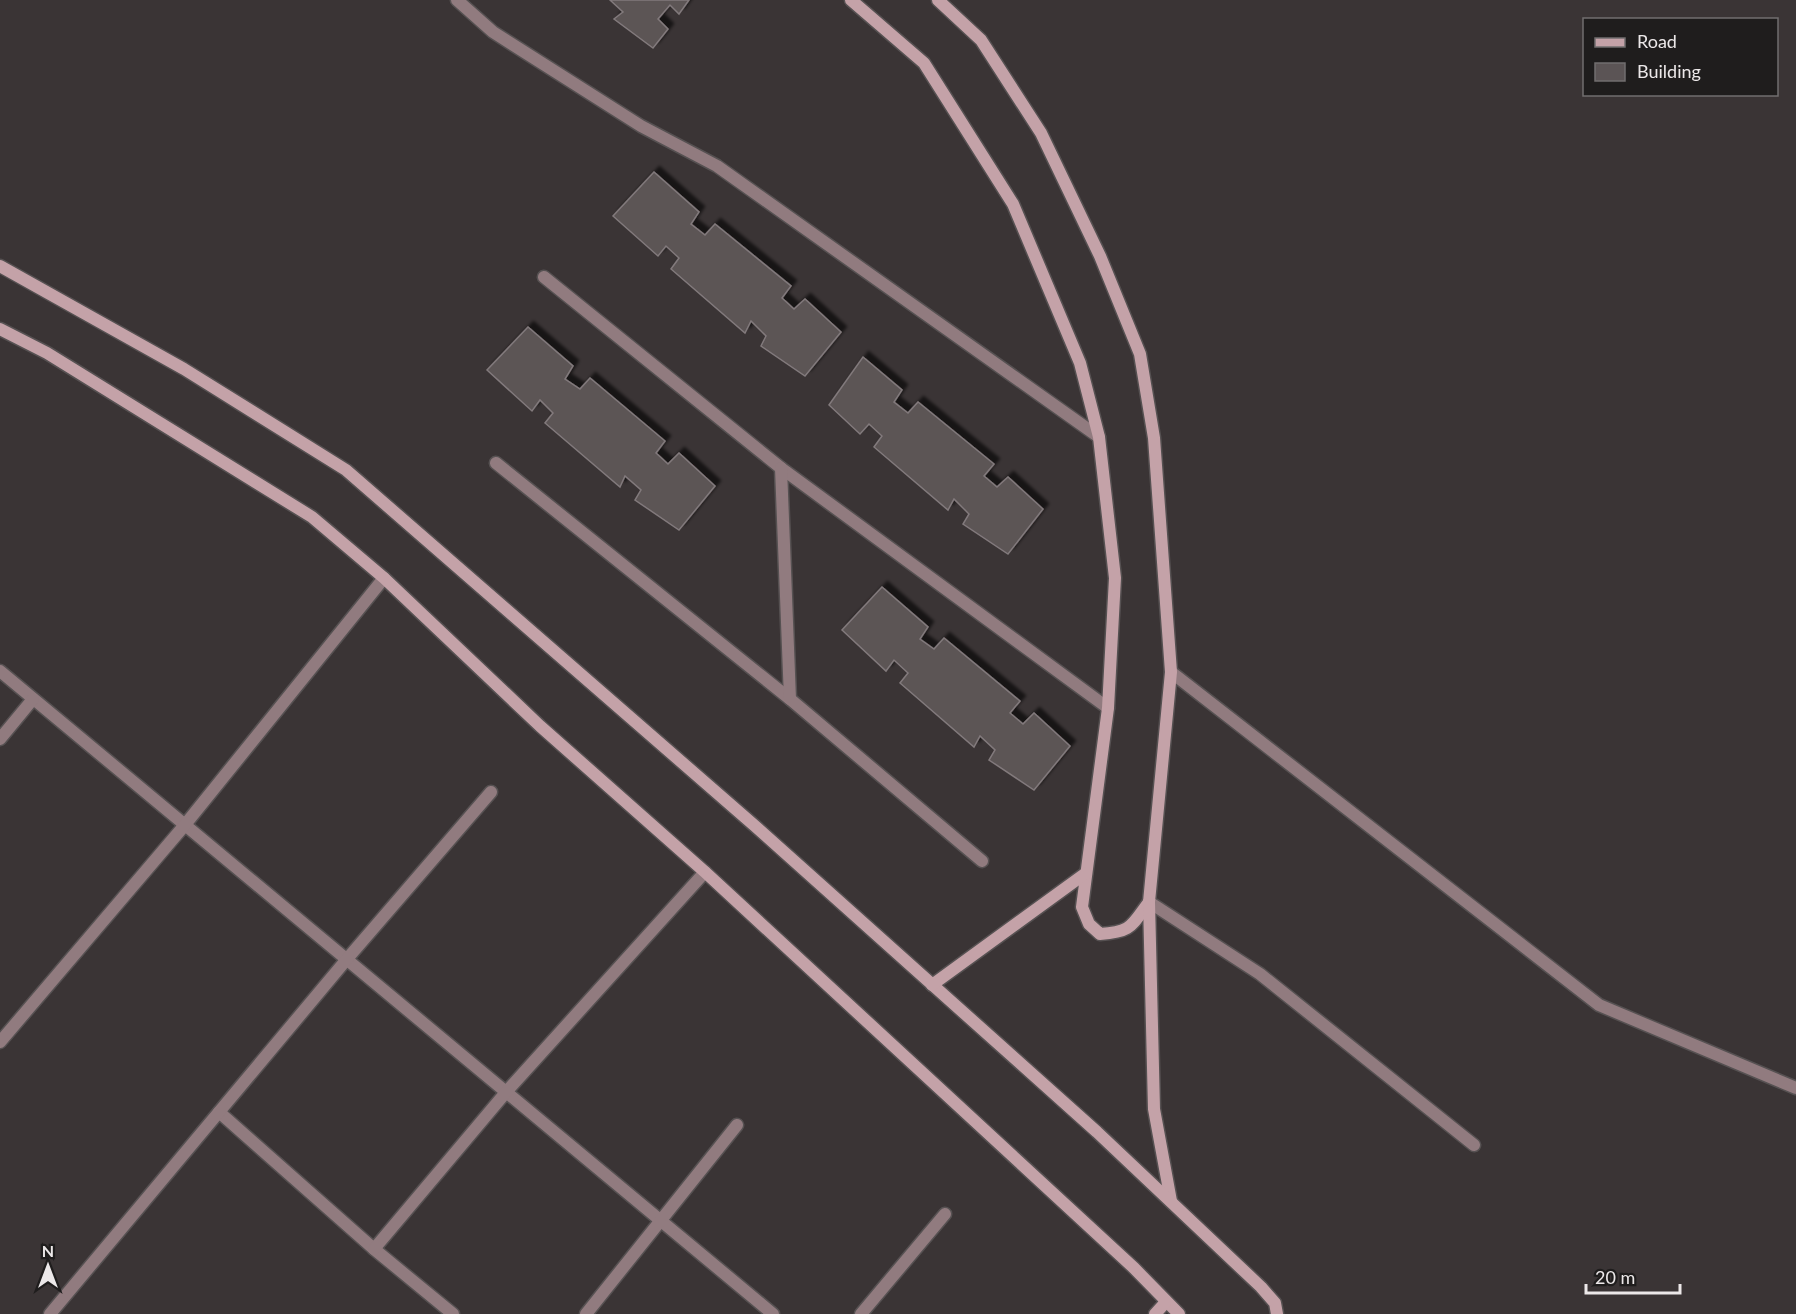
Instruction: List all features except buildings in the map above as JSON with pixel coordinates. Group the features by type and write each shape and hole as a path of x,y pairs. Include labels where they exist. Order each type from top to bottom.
{"street":[{"path":"457,0 493,32 641,126 717,166 1099,437"},
{"path":"851,0 924,63 1013,204 1080,363 1099,437 1115,578 1108,708 1082,907 1089,924 1100,934 1129,929 1149,902"},
{"path":"938,0 981,40 1041,133 1100,256 1140,354 1154,438 1171,672 1149,902 1154,1109 1171,1201"},
{"path":"0,266 184,369 346,470 746,818 1097,1132 1261,1287 1275,1303 1277,1314"},
{"path":"544,278 781,468 1108,708"},
{"path":"0,329 47,353 312,517 384,578 540,726 705,872 1134,1268 1165,1303 1179,1314"},
{"path":"496,463 790,699 982,861"},
{"path":"781,468 790,699"},
{"path":"0,1042 184,826 384,578"},
{"path":"0,671 773,1314"},
{"path":"1171,672 1599,1005 1796,1088"},
{"path":"0,739 33,699"},
{"path":"50,1314 347,959 491,792"},
{"path":"374,1249 507,1091 705,872"},
{"path":"932,985 1086,873"},
{"path":"1149,902 1260,975 1474,1145"},
{"path":"219,1112 374,1249 453,1314"},
{"path":"586,1314 663,1221 737,1125"},
{"path":"861,1314 945,1214"},
{"path":"1155,1314 1165,1303"}]}
